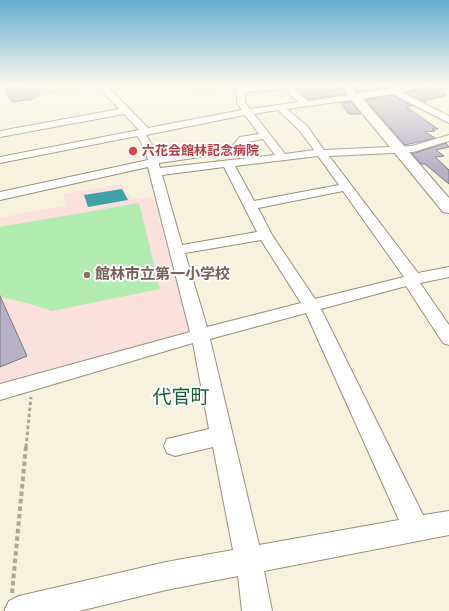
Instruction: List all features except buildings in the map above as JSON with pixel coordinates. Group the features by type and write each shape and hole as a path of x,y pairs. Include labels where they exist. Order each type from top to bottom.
{"main road":[{"path":"369,114 449,208"}],"street":[{"path":"0,125 32,124 108,114"},
{"path":"128,114 143,132 154,165 200,334 249,561 257,611"},
{"path":"0,160 239,114"},
{"path":"248,114 282,157"},
{"path":"286,114 302,128 346,187 412,279 449,339"},
{"path":"437,114 449,120"},
{"path":"0,134 32,124"},
{"path":"32,124 48,151"},
{"path":"0,196 234,149 244,139 266,136"},
{"path":"154,165 228,164 320,153 413,149 449,138"},
{"path":"228,164 265,235 311,306 416,529"},
{"path":"250,206 346,187"},
{"path":"178,250 265,235"},
{"path":"0,392 200,334 412,279 449,272"},
{"path":"175,446 222,436"},
{"path":"15,603 449,523"}],"path":[{"path":"15,603 32,383"}],"shaded area":[{"name":"館林市立第一小学校","path":"122,184 132,199 153,197 190,332 0,385 0,218 66,205 63,194"}],"green space":[{"path":"139,203 160,289 52,311 27,303 0,297 0,227"}],"water":[{"path":"122,189 128,200 88,207 84,195"}],"place":[{"name":"六花会館林記念病院","path":"133,151"},
{"name":"館林市立第一小学校","path":"87,275"}],"district":[{"name":"代官町","path":"181,398"}]}
